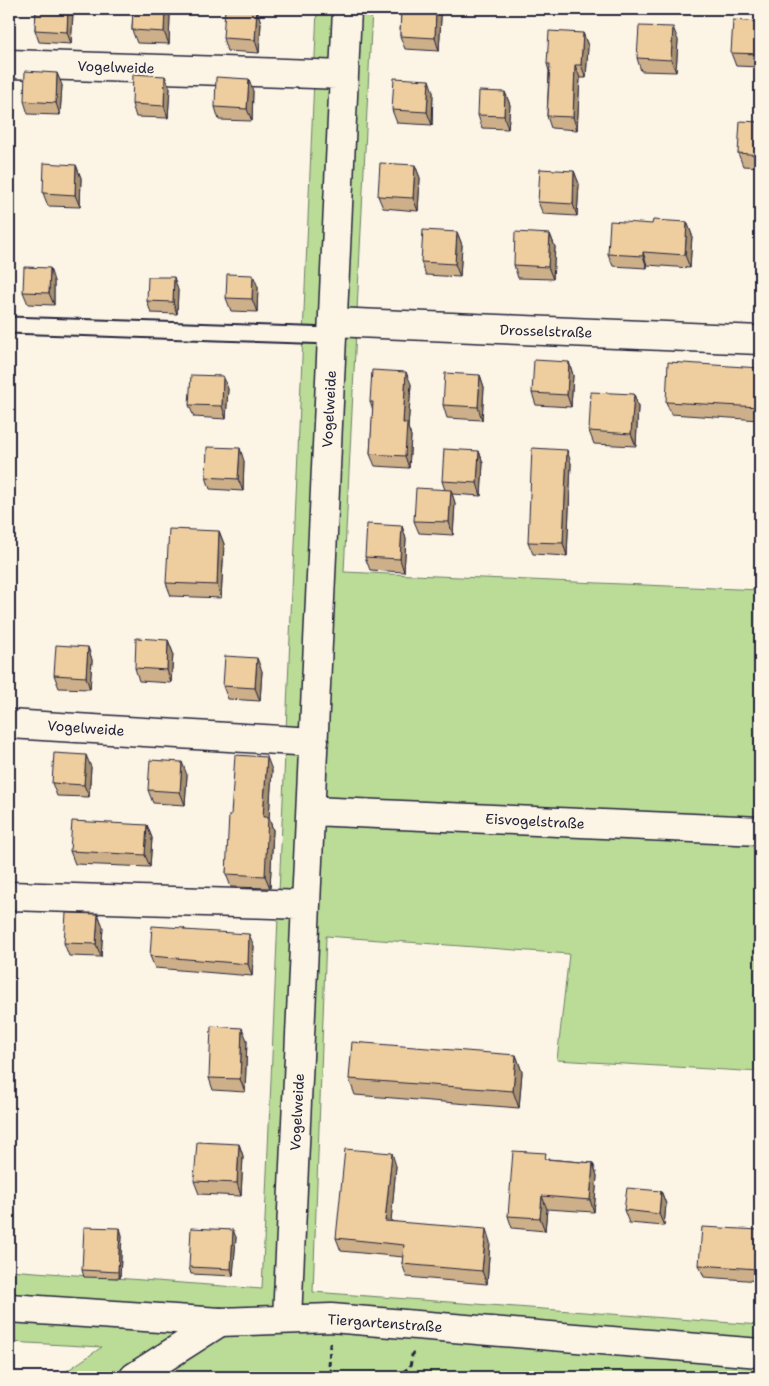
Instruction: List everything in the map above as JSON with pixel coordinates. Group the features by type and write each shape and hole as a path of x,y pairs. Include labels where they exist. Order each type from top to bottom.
{"street":[{"name":"Vogelweide","path":"287,1319 347,9"},
{"name":"Vogelweide","path":"9,64 344,75"},
{"name":"Drosselstraße","path":"332,329 760,340"},
{"name":"Vogelweide","path":"9,724 314,742"},
{"name":"Eisvogelstraße","path":"310,811 760,831"},
{"path":"9,896 306,906"},
{"name":"Tiergartenstraße","path":"9,1308 220,1322 331,1318 760,1353"},
{"path":"134,1377 220,1322"}],"lane":[{"path":"9,325 332,329"}],"path":[{"path":"329,1377 331,1318"},
{"path":"329,1369 340,1377"}],"green space":[{"path":"317,9 372,9 344,572 760,590 760,1072 557,1060 569,954 326,936 313,1292 760,1325 760,1377 58,1377 102,1347 9,1342 9,1270 262,1289"}],"building":[{"path":"36,9 68,9 67,32 35,30"},
{"path":"133,9 165,9 164,32 132,30"},
{"path":"225,9 257,10 255,40 223,38"},
{"path":"401,9 436,9 435,38 400,36"},
{"path":"733,20 760,22 760,54 731,53"},
{"path":"639,26 673,27 671,60 637,58"},
{"path":"549,31 583,33 581,65 575,65 573,117 547,116 550,64 547,64"},
{"path":"25,71 57,73 56,103 24,101"},
{"path":"133,74 165,76 164,106 132,104"},
{"path":"216,77 249,79 247,109 215,107"},
{"path":"394,78 429,80 427,112 392,110"},
{"path":"479,91 505,92 504,116 478,115"},
{"path":"740,121 760,122 760,155 738,153"},
{"path":"44,163 76,165 75,195 43,193"},
{"path":"380,163 415,165 413,198 378,196"},
{"path":"540,169 574,171 573,204 538,202"},
{"path":"653,220 687,222 685,255 643,252 643,256 608,254 610,221 652,224"},
{"path":"423,230 457,232 455,264 421,262"},
{"path":"515,232 550,234 548,267 514,265"},
{"path":"24,267 50,268 49,293 23,292"},
{"path":"227,274 253,275 252,299 226,298"},
{"path":"148,277 174,277 173,302 147,301"},
{"path":"534,360 569,362 567,395 532,393"},
{"path":"668,362 760,368 760,407 666,402"},
{"path":"372,370 406,372 403,423 407,423 405,456 370,454 373,402 370,402"},
{"path":"445,373 480,375 478,407 443,405"},
{"path":"191,375 223,376 222,406 189,405"},
{"path":"591,392 634,394 631,434 589,431"},
{"path":"207,447 240,448 238,479 206,477"},
{"path":"532,448 567,450 563,543 528,542"},
{"path":"444,449 479,451 477,483 442,481"},
{"path":"416,488 451,490 449,522 414,521"},
{"path":"367,524 402,526 400,559 365,557"},
{"path":"169,529 219,531 217,585 166,583"},
{"path":"136,638 168,640 167,670 135,668"},
{"path":"56,645 88,647 86,677 54,675"},
{"path":"225,656 257,658 255,688 223,686"},
{"path":"54,753 86,755 84,785 52,783"},
{"path":"235,755 267,757 263,817 268,817 265,876 226,874"},
{"path":"150,760 182,762 180,792 148,790"},
{"path":"72,821 147,825 145,855 70,851"},
{"path":"66,913 98,914 96,944 64,943"},
{"path":"152,926 249,934 248,964 150,956"},
{"path":"211,1026 242,1028 240,1079 209,1078"},
{"path":"352,1042 516,1055 513,1091 349,1079"},
{"path":"197,1142 239,1144 237,1183 194,1181"},
{"path":"345,1149 392,1153 385,1221 486,1229 482,1271 402,1264 404,1245 336,1238"},
{"path":"513,1151 546,1153 545,1159 593,1163 590,1200 542,1196 540,1218 508,1216"},
{"path":"627,1188 661,1191 659,1214 624,1210"},
{"path":"84,1227 120,1228 118,1272 82,1270"},
{"path":"702,1227 760,1230 757,1269 699,1265"},
{"path":"191,1228 233,1230 231,1269 189,1267"}]}
